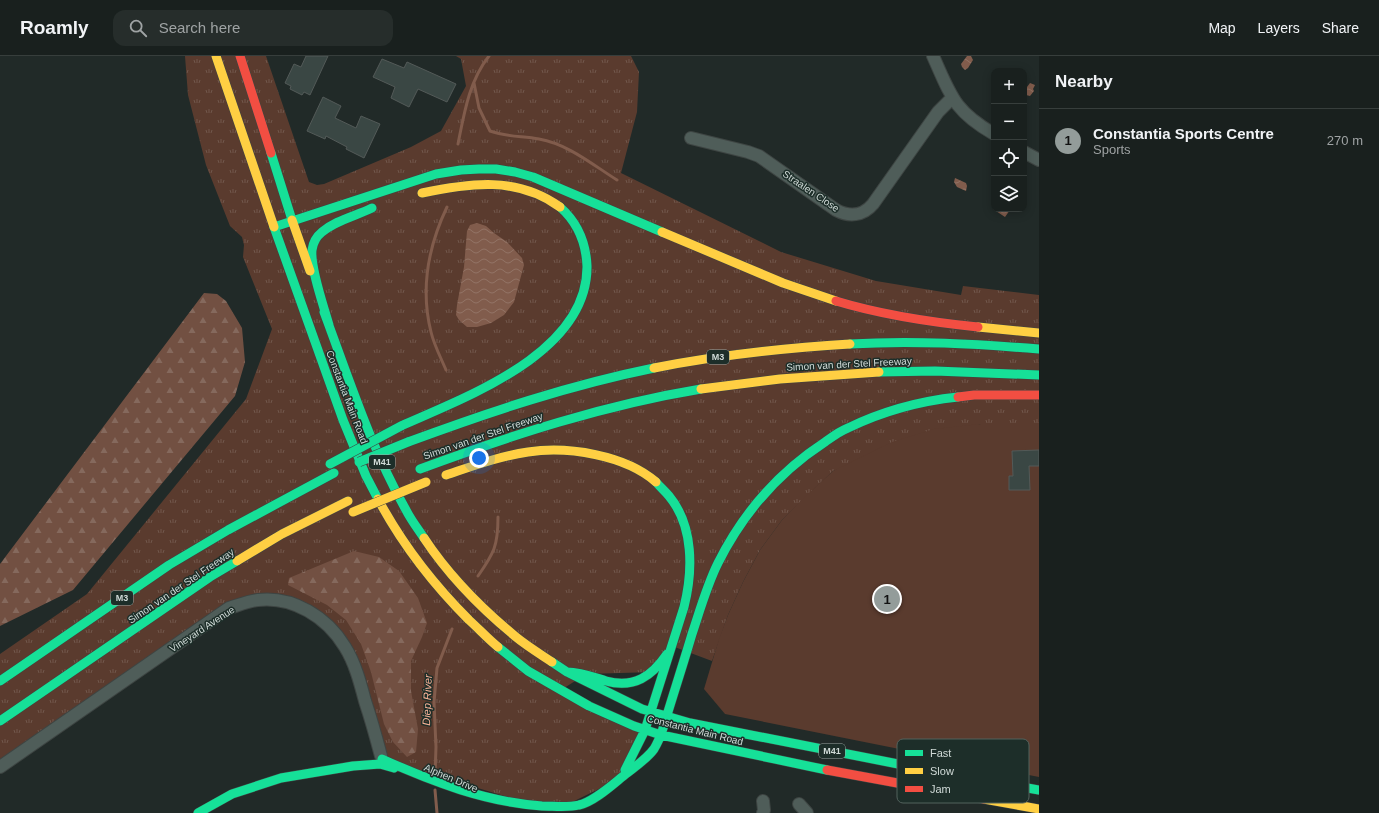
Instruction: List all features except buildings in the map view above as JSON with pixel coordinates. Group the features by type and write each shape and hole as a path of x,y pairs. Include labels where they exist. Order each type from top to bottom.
{"main road":[{"name":"Constantia Main Road","path":"216,56 274,227 287,235 329,325 361,412 384,468 406,511 432,550 480,605 517,638 567,672 651,712 690,723 897,764"},
{"name":"Constantia Main Road","path":"240,56 292,220 287,235 333,393 366,476 390,522 418,563 447,598 468,621 528,671 588,706 645,730 661,735 809,767 897,783"},
{"path":"274,227 436,174 456,170 506,170 540,180 783,283 823,297 879,312 928,321 1039,333"},
{"path":"246,520 287,490 324,467 401,426 490,385 516,370 538,355 560,333 580,302 587,278 585,247 576,227 566,212 547,199 528,191 506,185 479,183 458,185 414,195"},
{"path":"287,235 384,205"},
{"path":"329,325 312,262 311,252 314,242 319,234 328,228 364,213 372,208"},
{"name":"Simon van der Stel Freeway","path":"0,681 144,583 193,551 246,520 342,470 408,442 482,414 564,389 606,379 697,360 774,350 870,343 990,344 1039,349"},
{"name":"Simon van der Stel Freeway","path":"417,471 492,443 575,418 626,404 702,389 818,375 865,373 937,371 1039,375"},
{"name":"Alphen Drive","path":"377,759 462,796 495,806 535,812 554,811 577,806 600,794 636,767 653,750 661,735 700,609 717,564 735,531 758,500 783,474 810,452 848,428 893,410 931,400 974,395 1039,395"},
{"name":"Alphen Drive","path":"349,514 433,480 496,458 523,452 578,452 600,455 627,464 653,479 675,504 688,536 690,568 685,605 651,712 645,730 621,778"},
{"name":"Simon van der Stel Freeway","path":"0,721 210,577 282,534 355,498 398,479"},
{"path":"150,619 187,601 236,572"},
{"path":"567,672 586,674 614,683 636,682 645,678 656,669 672,646"},
{"path":"198,813 232,794 266,782 281,778 353,766 377,759"},
{"name":"Constantia Main Road","path":"1029,788 1039,790"},
{"name":"Constantia Main Road","path":"1006,803 1039,809"}],"street":[{"path":"933,56 952,98 968,117 991,132"},
{"name":"Straalen Close","path":"691,138 759,156 836,210 846,214 856,214 866,211 873,204 938,112 952,98"},
{"path":"1027,154 1039,160"},
{"name":"Vineyard Avenue","path":"0,767 229,608 242,603 267,599 284,601 301,607 319,618 338,637 345,647 354,666 378,742 377,759"}],"green space":[{"path":"185,56 266,56 309,182 317,185 324,184 411,147 441,131 466,86 461,59 456,56 631,56 639,72 637,112 621,173 781,252 876,281 961,295 963,286 1039,295 1039,424 981,424 833,471 782,520 760,550 728,615 712,661 672,646 654,672 586,674 561,690 645,730 621,778 554,811 382,759 345,647 301,607 242,603 0,767 0,654 87,594 246,399 272,329 243,257 244,245 242,237 230,226 206,165 188,95"},
{"path":"204,293 217,294 226,301 242,328 245,362 235,396 73,590 0,626 0,564"},
{"path":"981,424 1039,424 1039,777 1029,775 1029,739 897,739 897,749 725,714 704,689 719,639 743,582 760,550 782,520 833,471 892,442 934,429"},
{"path":"354,551 379,557 399,571 418,598 427,623 411,661 411,691 418,729 416,752 407,757 393,742 384,724 371,672 361,644 346,620 327,605 288,585 289,578"}],"water":[{"path":"967,56 971,56 973,60 965,70 961,64"},
{"path":"1030,83 1035,85 1033,89 1034,91 1030,96 1027,95 1027,87"},
{"path":"955,178 966,183 966,191 957,187 954,182"},
{"path":"998,212 1009,212 1005,217"},
{"path":"477,223 486,226 507,242 522,258 524,265 514,302 504,315 491,323 477,327 467,327 456,315 464,267 467,231 470,225"}],"waterway":[{"name":"Diep River","path":"458,144 468,98 477,76 489,56"},
{"path":"474,83 479,108 490,131 539,139 560,145 617,180"},
{"name":"Diep River","path":"446,370 431,332 426,300 426,284 435,237 447,207"},
{"name":"Diep River","path":"478,576 494,549 497,535 498,517"},
{"name":"Diep River","path":"435,775 436,747 434,702 437,668 452,629"},
{"name":"Diep River","path":"435,790 437,813"}],"traffic: fast":[{"path":"271,153 292,220"},
{"path":"274,227 436,174 461,170 496,169 533,177 662,232"},
{"path":"401,426 489,386 519,368 546,347 568,324 582,297 587,266 585,249 580,234 571,219 560,207"},
{"path":"329,325 313,267 313,245 318,236 328,228 340,221 372,208"},
{"path":"274,227 343,420 366,476 378,499"},
{"path":"324,312 371,438 393,486 412,521 424,538"},
{"path":"850,344 897,342 944,343 1039,349"},
{"path":"408,442 530,400 654,368"},
{"path":"879,372 935,371 1039,375"},
{"path":"420,469 489,444 594,412 629,403 701,389"},
{"path":"661,735 692,634 714,571 739,527 764,495 792,467 808,454 842,431 888,412 916,404 958,397"},
{"path":"330,464 401,426"},
{"path":"359,462 408,442"},
{"path":"0,681 169,565 228,530 334,473"},
{"path":"645,730 684,607 690,564 687,535 683,521 669,496 656,482"},
{"path":"0,721 210,577 237,561"},
{"path":"498,647 528,671 589,706 634,726 661,735 827,770"},
{"path":"567,672 582,674 616,683 634,682 655,669 667,654"},
{"path":"552,662 567,672 642,709 690,723 897,764"},
{"path":"625,770 645,730"},
{"path":"382,759 460,790 521,804 560,807 579,805 596,797 647,757 654,749 661,735"},
{"path":"198,813 232,794 281,778 353,766 380,764 394,768"},
{"path":"1029,788 1039,790"}],"traffic: slow":[{"path":"216,56 274,227"},
{"path":"422,193 440,189 475,185 510,186 527,190 544,197 560,207"},
{"path":"292,220 310,271"},
{"path":"662,232 783,283 836,301"},
{"path":"978,327 1039,333"},
{"path":"654,368 703,359 850,344"},
{"path":"701,389 780,379 879,372"},
{"path":"446,475 507,456 544,450 561,450 612,459 629,465 656,482"},
{"path":"353,512 426,482"},
{"path":"378,499 397,532 431,578 469,620 498,647"},
{"path":"237,561 282,534 348,501"},
{"path":"424,538 455,579 491,615 516,637 552,662"},
{"path":"1006,803 1039,809"}],"traffic: jam":[{"path":"240,56 271,153"},
{"path":"836,301 906,317 978,327"},
{"path":"958,397 974,395 1039,395"},
{"path":"827,770 897,783"}],"place":[{"name":"Constantia Sports Centre","path":"887,599"}]}
